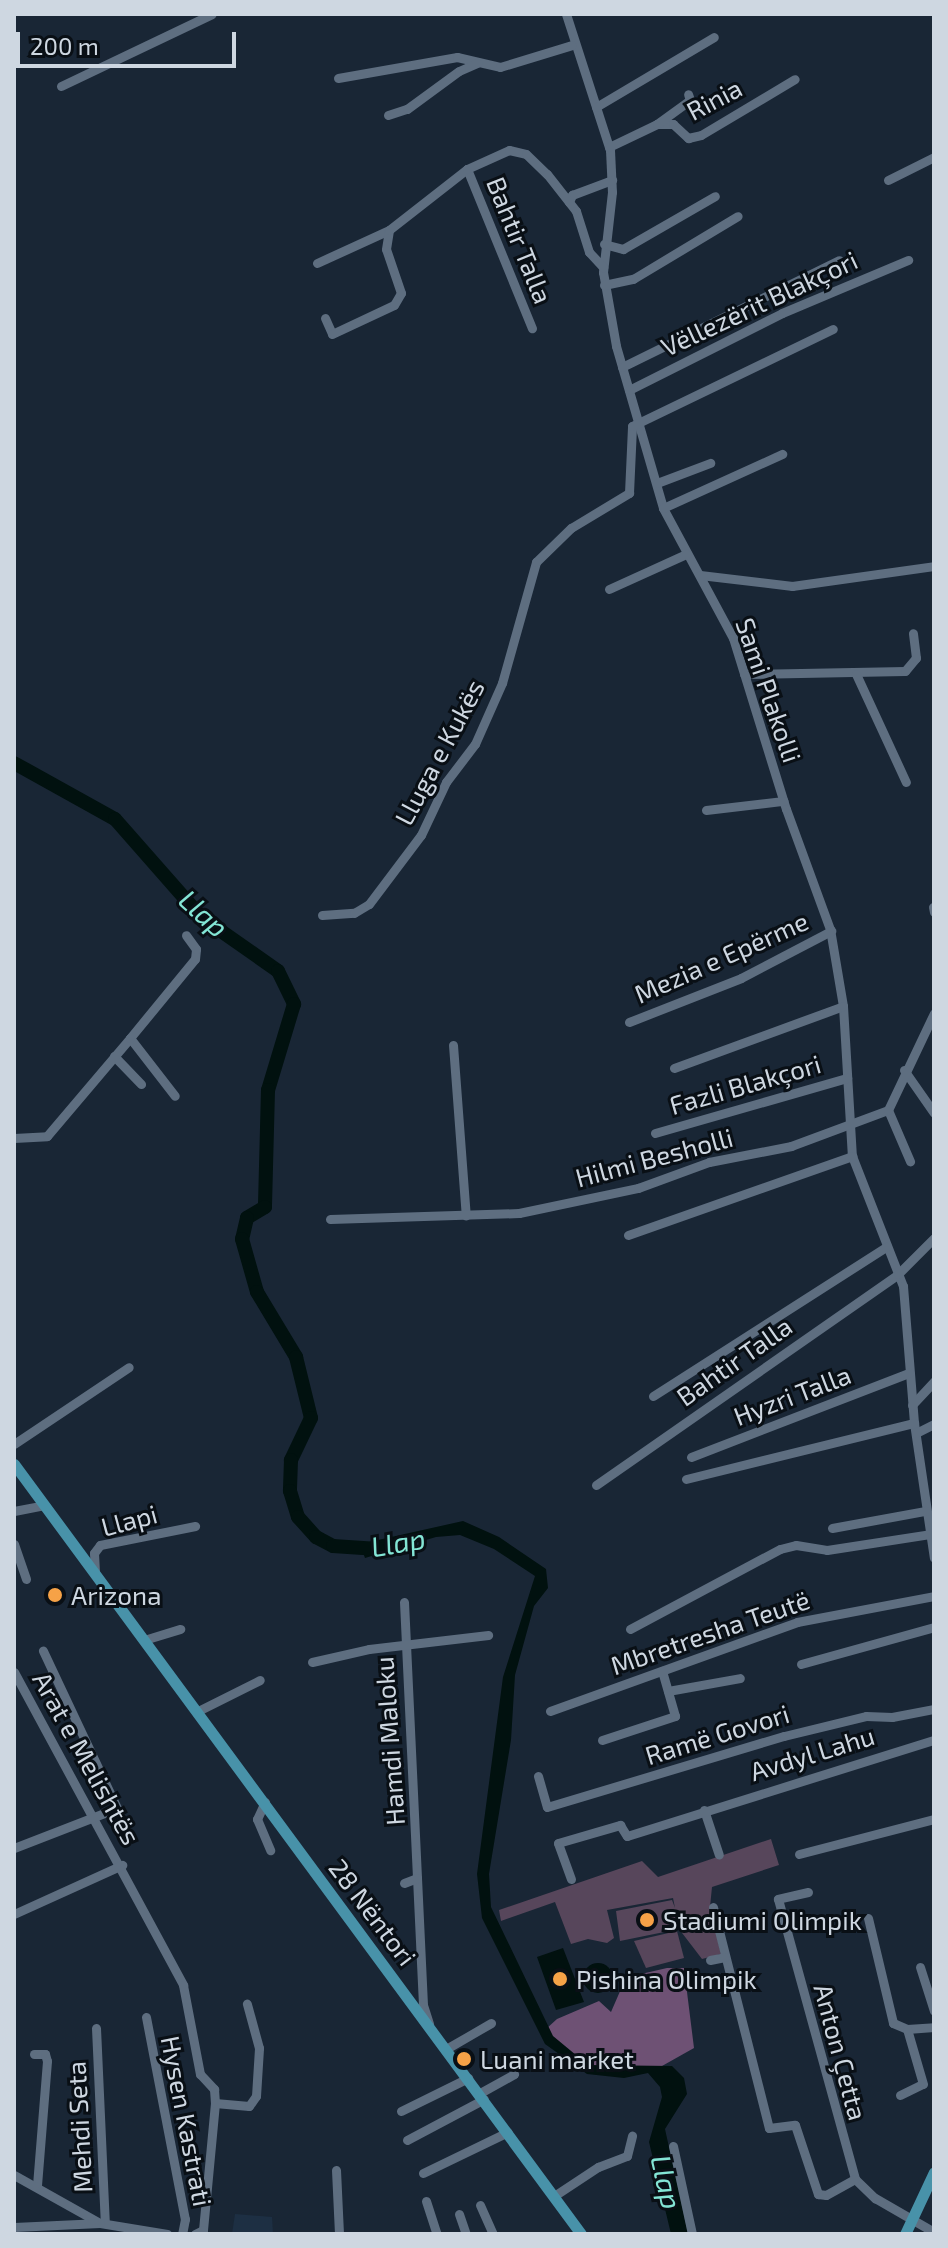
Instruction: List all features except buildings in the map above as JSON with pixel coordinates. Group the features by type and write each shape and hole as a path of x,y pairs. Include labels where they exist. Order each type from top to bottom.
{"main road":[{"name":"28 Nëntori","path":"14,1464 581,2234"},
{"path":"905,2234 934,2172"}],"street":[{"path":"61,86 212,14"},
{"name":"Sami Plakolli","path":"566,14 572,45 609,147 612,180 604,244 604,285 622,367 663,508 733,638 783,801 831,931 843,1006 849,1124"},
{"path":"596,107 714,37"},
{"path":"338,78 457,57 500,67 572,45"},
{"path":"388,115 407,109 459,71 479,63"},
{"name":"Rinia","path":"657,124 673,124 688,138 701,135 795,79"},
{"name":"Rinia","path":"609,147 657,124 690,100 688,94"},
{"path":"317,263 389,230 467,169 493,154 517,150 530,157 569,202 582,220 589,252 603,267"},
{"path":"888,180 934,157"},
{"name":"Bahtir Talla","path":"467,169 532,328"},
{"path":"569,202 572,195 612,180"},
{"path":"604,244 623,249 715,196"},
{"path":"604,285 644,273 738,216"},
{"path":"325,318 332,334 400,299 386,249 389,230"},
{"path":"622,367 839,260"},
{"name":"Vëllezërit Blakçori","path":"629,390 782,313 908,260"},
{"path":"639,423 833,329"},
{"name":"Lluga e Kukës","path":"322,915 354,913 369,904 421,835 446,782 475,744 502,683 536,562 571,528 629,493 632,426 639,423"},
{"path":"663,508 782,454"},
{"path":"657,483 710,463"},
{"path":"609,589 686,554"},
{"path":"700,575 792,586 934,566"},
{"path":"744,674 856,674 911,668 916,658 913,633"},
{"path":"856,674 906,782"},
{"name":"Sami Plakolli","path":"706,810 783,801"},
{"name":"Mezia e Epërme","path":"629,1022 741,978 831,931"},
{"path":"14,1138 47,1136 195,959 196,949 186,935"},
{"path":"674,1068 843,1006"},
{"path":"910,1161 888,1110 904,1070 934,1013"},
{"path":"130,1038 175,1096"},
{"path":"453,1045 466,1216"},
{"path":"114,1056 141,1084"},
{"path":"904,1070 934,1113"},
{"name":"Fazli Blakçori","path":"655,1133 847,1078"},
{"name":"Hilmi Besholli","path":"330,1219 519,1213 638,1188 709,1162 791,1146 888,1110"},
{"path":"849,1124 852,1156 898,1274 925,1511 934,1558"},
{"path":"628,1235 852,1156"},
{"path":"898,1274 934,1238"},
{"path":"653,1396 886,1247"},
{"name":"Bahtir Talla","path":"596,1485 898,1274"},
{"path":"14,1444 129,1367"},
{"name":"Hyzri Talla","path":"691,1457 909,1373"},
{"path":"912,1405 934,1381"},
{"path":"686,1479 934,1424"},
{"path":"14,1511 44,1505"},
{"path":"832,1528 925,1511"},
{"name":"Llapi","path":"95,1572 94,1553 100,1545 195,1526"},
{"path":"630,1629 780,1549 796,1545 827,1550 930,1534"},
{"path":"14,1544 26,1579"},
{"name":"Mbretresha Teutë","path":"550,1711 797,1622 934,1596"},
{"name":"Hamdi Maloku","path":"404,1602 423,2005 429,2024"},
{"path":"801,1664 934,1627"},
{"path":"144,1640 180,1629"},
{"path":"312,1662 404,1644 488,1635"},
{"path":"14,1848 81,1820 96,1820 117,1808 43,1651"},
{"path":"602,1740 672,1718 662,1671"},
{"name":"Arat e Melishtës","path":"14,1672 64,1773 122,1865 183,1985 200,2074 214,2089 215,2103"},
{"path":"668,1691 740,1678"},
{"path":"198,1711 260,1680"},
{"name":"Ramë Govori","path":"538,1776 547,1807 784,1736 866,1716 892,1717 934,1709"},
{"name":"Avdyl Lahu","path":"571,1879 558,1843 620,1825 627,1836 934,1740"},
{"path":"265,1802 257,1819 270,1850"},
{"path":"704,1810 719,1855"},
{"path":"799,1854 934,1819"},
{"name":"Arat e Melishtës","path":"14,1914 122,1865"},
{"path":"404,1883 417,1878"},
{"name":"Anton Çetta","path":"808,1892 778,1899 855,2179"},
{"path":"713,1907 769,2128 795,2125 818,2194 826,2195 855,2179 875,2198 913,2216 934,2232"},
{"path":"868,1918 893,2023 907,2029 934,2027"},
{"path":"710,1960 725,1957"},
{"path":"920,1967 934,2011"},
{"path":"194,2234 203,2230 215,2103 249,2106 256,2096 259,2048 247,2004"},
{"name":"Hysen Kastrati","path":"146,2017 185,2219 182,2234"},
{"path":"446,2049 491,2023"},
{"name":"Mehdi Seta","path":"96,2028 103,2223"},
{"path":"900,2095 923,2084 907,2029"},
{"path":"34,2054 45,2054 47,2061 37,2185"},
{"path":"407,2140 514,2074"},
{"path":"401,2111 468,2078"},
{"path":"423,2173 508,2132"},
{"path":"554,2196 598,2167 627,2156 632,2136"},
{"path":"673,2146 692,2234"},
{"path":"336,2170 339,2234"},
{"path":"14,2175 103,2223"},
{"path":"426,2201 437,2234"},
{"path":"480,2205 493,2234"},
{"path":"459,2214 466,2234"},
{"path":"14,2227 103,2223 167,2234"}],"shaded area":[{"path":"771,1839 779,1865 712,1887 710,1907 721,1954 702,1959 679,1929 620,1941 616,1911 672,1900 675,1908 673,1898 607,1910 614,1938 607,1943 588,1939 571,1944 555,1902 501,1921 499,1910 642,1861 658,1877"},
{"path":"677,1931 684,1958 646,1968 634,1941"},
{"path":"684,1968 694,2048 662,2066 589,2069 550,2040 546,2029 557,2019 599,2001 611,2012 621,1989 641,1974"},
{"path":"235,2214 272,2217 273,2234 232,2234"}],"water":[{"path":"463,1521 499,1537 546,1569 548,1588 534,1606 515,1675 511,1740 489,1874 491,1907 553,2036 588,2065 672,2066 684,2078 687,2094 665,2129 688,2234 671,2234 649,2142 662,2097 660,2087 648,2073 624,2078 587,2074 545,2044 482,1918 477,1874 503,1677 535,1576 494,1549 460,1535 436,1537 365,1558 360,1544"},
{"name":"Pishina Olimpik","path":"563,1948 584,2002 556,2010 537,1957"},
{"path":"598,1963 604,1964 612,1972 612,1984 604,1992 598,1993 592,1992 584,1984 583,1978 584,1972 592,1964"}],"waterway":[{"name":"Llap","path":"14,763 115,819 201,917 278,971 294,1004 268,1090 265,1207 247,1218 242,1239 257,1292 296,1357 311,1418 291,1460 290,1491 298,1517 316,1537 333,1546 378,1549"}],"place":[{"name":"Arizona","path":"55,1595"},
{"name":"Stadiumi Olimpik","path":"647,1920"},
{"name":"Pishina Olimpik","path":"560,1979"},
{"name":"Luani market","path":"464,2059"}]}
